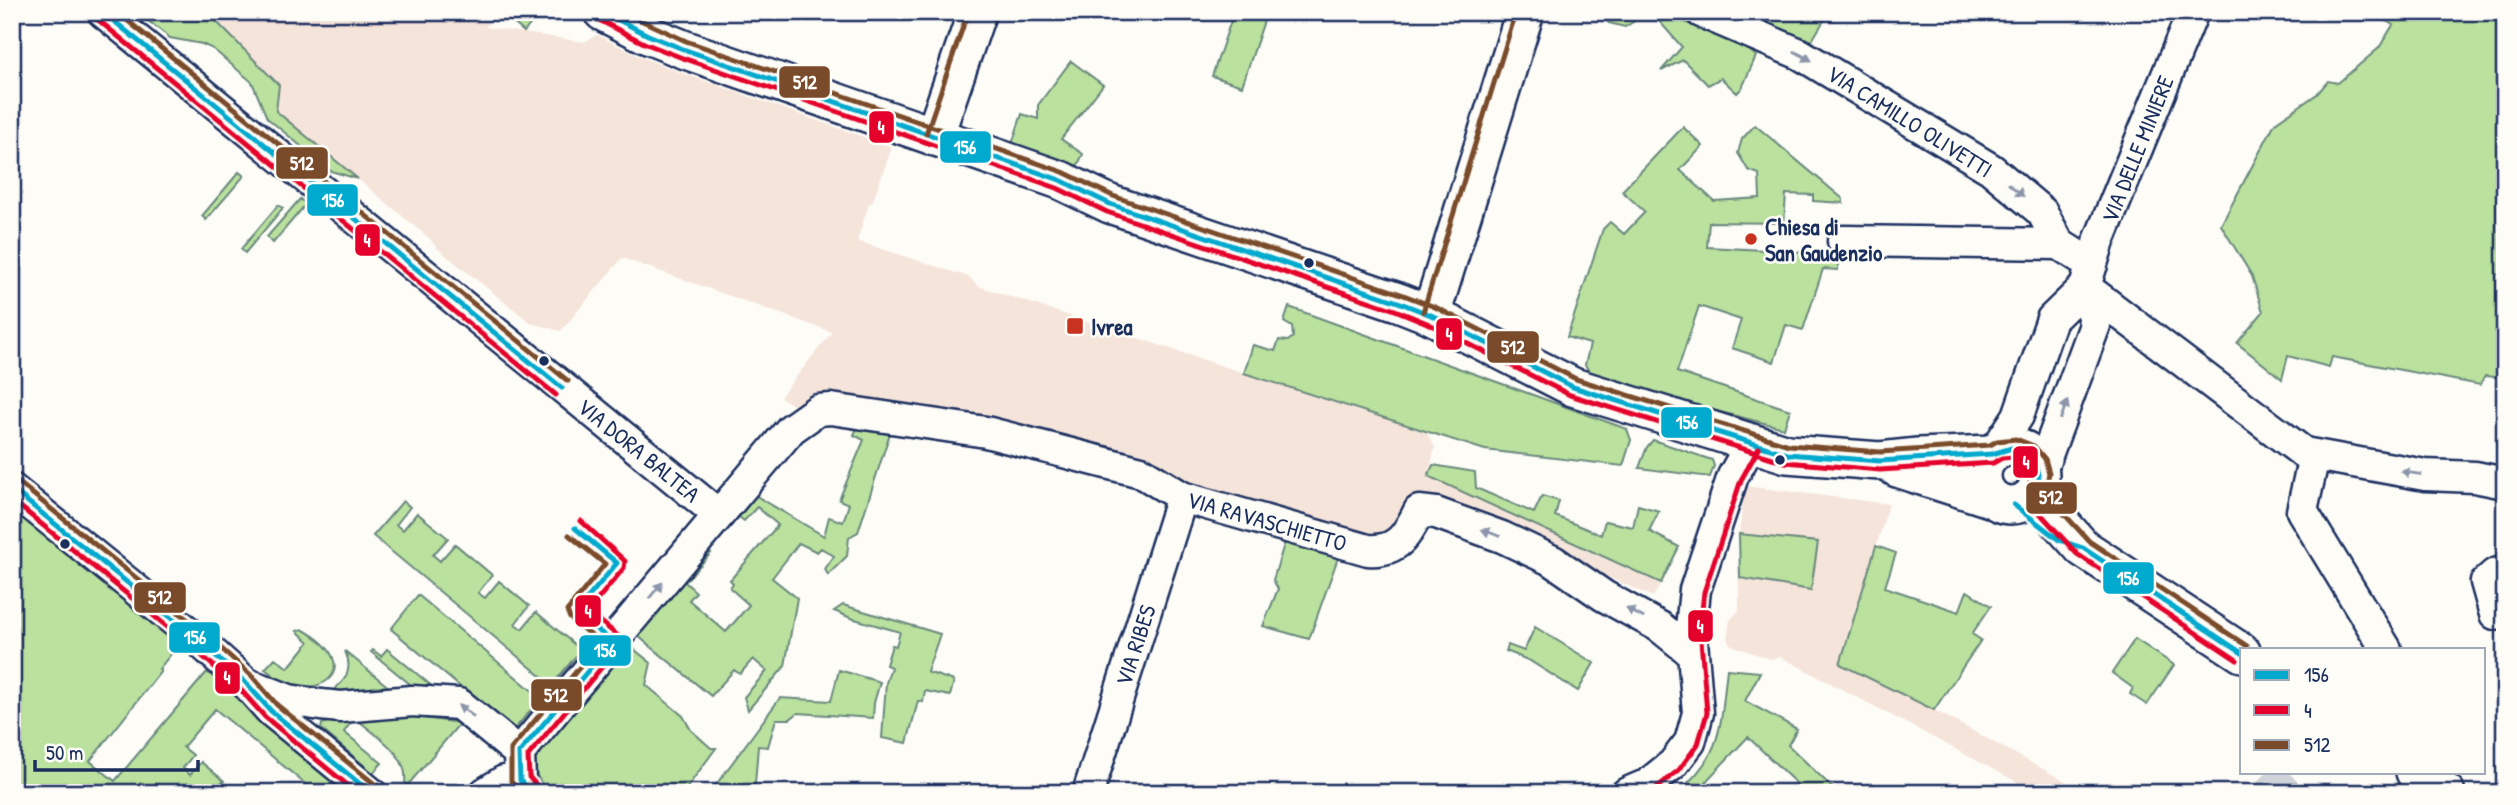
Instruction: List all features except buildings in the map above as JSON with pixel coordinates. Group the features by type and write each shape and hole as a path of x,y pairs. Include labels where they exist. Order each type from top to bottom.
{"main road":[{"path":"603,12 683,50 1060,180 1110,204 1431,315 1573,387 1787,454 1880,461 2021,492 2059,540 2083,548 2240,652"},
{"path":"934,137 977,12"},
{"path":"1431,315 1525,12"},
{"path":"1880,461 1993,453 2008,447 2021,449 2035,460 2021,492"},
{"path":"1993,453 1983,469 1984,487 2021,492"},
{"path":"2418,774 2446,793"}],"street":[{"name":"VIA DORA BALTEA","path":"103,12 719,515 526,782"},
{"name":"VIA CAMILLO OLIVETTI","path":"1701,12 1744,20 1991,169 2042,212 2059,244 2088,276 2304,453 2314,456"},
{"name":"VIA DELLE MINIERE","path":"1993,453 2018,416 2052,319 2088,276 2099,241 2193,12"},
{"path":"1843,242 2059,244"},
{"path":"2021,492 2095,326 2088,276"},
{"name":"VIA RAVASCHIETTO","path":"719,515 791,429 818,410 831,409 986,432 1141,472 1182,498 1342,543 1382,551 1405,538 1419,511 1436,513 1502,537 1553,561 1604,596 1660,627 1691,640"},
{"path":"1627,793 1648,784 1672,764 1690,742 1698,713 1691,640 1695,590 1733,476 1751,444"},
{"path":"2385,648 2302,510 2314,456 2425,475 2505,483"},
{"path":"12,489 198,640 246,683 271,711 371,793"},
{"name":"VIA RIBES","path":"1088,793 1182,498"},
{"path":"2495,614 2486,582 2495,574 2505,571"},
{"path":"246,683 289,700 341,707 412,701 459,704 526,782"},
{"path":"485,793 504,781 526,782"}],"shaded area":[{"path":"207,12 477,12 489,22 485,27 584,42 597,35 674,70 892,147 857,241 969,277 978,286 1426,431 1435,448 1428,476 1661,583 1653,597 1454,508 1393,541 1189,492 1148,469 803,411 780,397 832,332 622,258 561,331 531,323 437,248 430,239 275,110 279,85"},
{"path":"1745,486 1889,504 1840,664 1934,710 2087,793 2038,793 1781,657 1770,659 1731,645 1727,639 1730,620 1739,610 1739,534"}],"green space":[{"path":"137,12 207,12 279,85 276,111 358,179 331,171 267,118 252,82 213,49 202,44 170,38"},
{"path":"501,12 540,12 524,32"},
{"path":"1234,12 1267,12 1242,86 1212,76"},
{"path":"1597,12 1649,12 1625,27 1609,23"},
{"path":"1651,12 1661,12 1747,48 1756,56 1742,88 1737,93 1721,78 1708,85 1683,60 1661,71 1682,47"},
{"path":"1763,12 1829,12 1811,42 1767,23"},
{"path":"2371,12 2505,12 2505,378 2485,376 2480,385 2332,357 2329,367 2288,356 2282,379 2237,343 2263,312 2252,276 2221,225 2275,123 2317,94 2328,81 2338,83 2379,48 2393,25"},
{"path":"1071,61 1103,85 1061,139 1083,154 1073,175 1009,153 1022,114 1038,119 1038,105"},
{"path":"1755,125 1843,199 1843,203 1813,201 1813,195 1786,194 1784,223 1709,222 1707,247 1838,254 1838,270 1823,269 1803,330 1786,325 1774,362 1732,348 1741,320 1699,306 1677,372 1790,410 1784,428 1688,404 1591,374 1585,365 1590,344 1567,337 1603,229 1610,222 1624,234 1645,212 1622,191 1683,127 1703,146 1680,170 1714,201 1760,198 1759,174 1748,170 1738,153 1742,139"},
{"path":"239,172 244,176 206,220 202,216"},
{"path":"300,199 306,204 273,243 267,237"},
{"path":"278,205 283,208 245,253 241,249"},
{"path":"1289,307 1627,429 1631,440 1623,466 1485,450 1244,373 1253,345 1275,351 1279,340 1288,341 1293,337 1292,327 1284,322"},
{"path":"860,421 891,430 858,532 849,537 847,556 828,575 825,569 834,556 821,548 817,552 799,543 772,578 797,598 785,666 748,710 744,697 767,671 753,659 740,674 734,670 711,696 632,631 702,545 711,553 685,582 696,592 689,600 726,632 749,605 730,588 733,583 730,580 778,525 757,507 744,521 729,509 746,490 824,536 829,517 843,522 849,504 839,500 864,440 854,435"},
{"path":"1653,440 1712,460 1714,466 1710,477 1639,468 1647,447"},
{"path":"1433,465 1475,472 1476,488 1534,513 1542,496 1559,501 1555,516 1601,535 1605,521 1633,527 1638,505 1659,511 1649,531 1679,547 1661,583 1428,476"},
{"path":"403,501 410,507 396,525 403,530 417,513 448,538 433,555 440,561 455,544 492,575 478,593 485,598 499,581 529,606 515,624 522,629 536,612 581,650 552,685 373,536"},
{"path":"12,507 179,644 90,761 115,781 207,672 346,787 341,793 316,793 215,709 183,747 193,755 183,768 190,775 201,762 224,781 214,793 12,793"},
{"path":"1739,534 1818,542 1811,590 1740,578"},
{"path":"1287,535 1340,552 1309,639 1263,626 1278,589 1273,580"},
{"path":"1876,546 1896,553 1885,587 1959,612 1967,591 1991,606 1972,634 1981,640 1934,710 1840,664"},
{"path":"418,595 541,698 513,731 391,629"},
{"path":"843,605 940,634 927,672 954,681 950,696 925,691 923,702 918,701 907,743 882,738 886,683 891,667 886,665 892,645 896,646 900,632 834,611"},
{"path":"1535,627 1594,663 1578,691 1530,661 1506,651 1508,645 1524,651"},
{"path":"302,629 323,643 333,657 334,670 328,679 317,685 302,686 284,681 265,669 275,658 288,668 309,642 297,631"},
{"path":"2135,639 2174,665 2147,705 2130,694 2133,688 2112,673"},
{"path":"624,641 651,663 646,685 683,716 691,730 711,748 716,748 683,793 547,793 532,767 532,752"},
{"path":"387,649 439,692 416,689 371,652 373,650 381,656"},
{"path":"345,651 391,689 321,699 334,690 347,674 348,659"},
{"path":"1727,669 1760,672 1745,701 1797,729 1788,745 1838,793 1806,793 1748,737 1708,779 1699,793 1677,793 1704,765 1712,751 1720,723"},
{"path":"839,670 880,682 873,718 798,713 790,719 776,719 768,747 758,746 755,784 739,793 710,793 780,698 831,701"},
{"path":"401,715 460,723 408,785 405,783 405,773 397,755 358,720"},
{"path":"352,721 344,732 382,763 373,773 321,729 322,724 328,722"}],"tunnel":[{"path":"2267,793 2288,774"}],"transit line":[{"name":"156","path":"103,12 562,388"},
{"name":"512","path":"117,12 568,381"},
{"name":"156","path":"603,12 683,49 1060,180 1110,204 1398,302 1431,315 1573,387 1787,454 1880,461 1992,454 2012,448 2021,450 2034,460 2039,478 2037,489"},
{"name":"512","path":"623,12 686,41 1063,172 1113,196 1435,307 1576,379 1789,445 1880,452 1990,445 1997,441 2016,439 2034,446 2045,459 2049,473 2046,488 2054,503 2089,541 2247,646"},
{"name":"512","path":"926,134 968,12"},
{"name":"512","path":"1423,312 1516,12"},
{"name":"4","path":"97,19 556,395"},
{"name":"4","path":"599,20 644,43 680,57 1057,188 1107,212 1395,310 1427,323 1570,395 1785,462 1880,470 1993,463 2002,458 2015,457 2024,460 2031,474 2029,491 2039,512 2077,554 2237,660"},
{"name":"4","path":"1650,793 1679,770 1698,744 1707,713 1700,628 1704,592 1741,480 1759,448"},
{"name":"512","path":"18,482 204,633 252,676 277,705 377,786"},
{"name":"156","path":"12,489 198,640 246,683 271,711 371,793"},
{"name":"4","path":"12,500 192,647 240,689 265,717 357,793"},
{"name":"156","path":"2014,505 2059,540 2083,548 2240,652"},
{"name":"4","path":"538,787 529,777 528,756 621,644 618,636 588,611 624,568 625,561 581,521"},
{"name":"156","path":"529,793 520,780 519,753 612,642 576,612 617,563 575,528"},
{"name":"512","path":"518,793 511,781 511,749 600,643 570,618 567,611 605,564 569,535"}],"place":[{"name":"Chiesa di San Gaudenzio","path":"1751,239"},
{"name":"Ivrea","path":"1075,326"}]}
